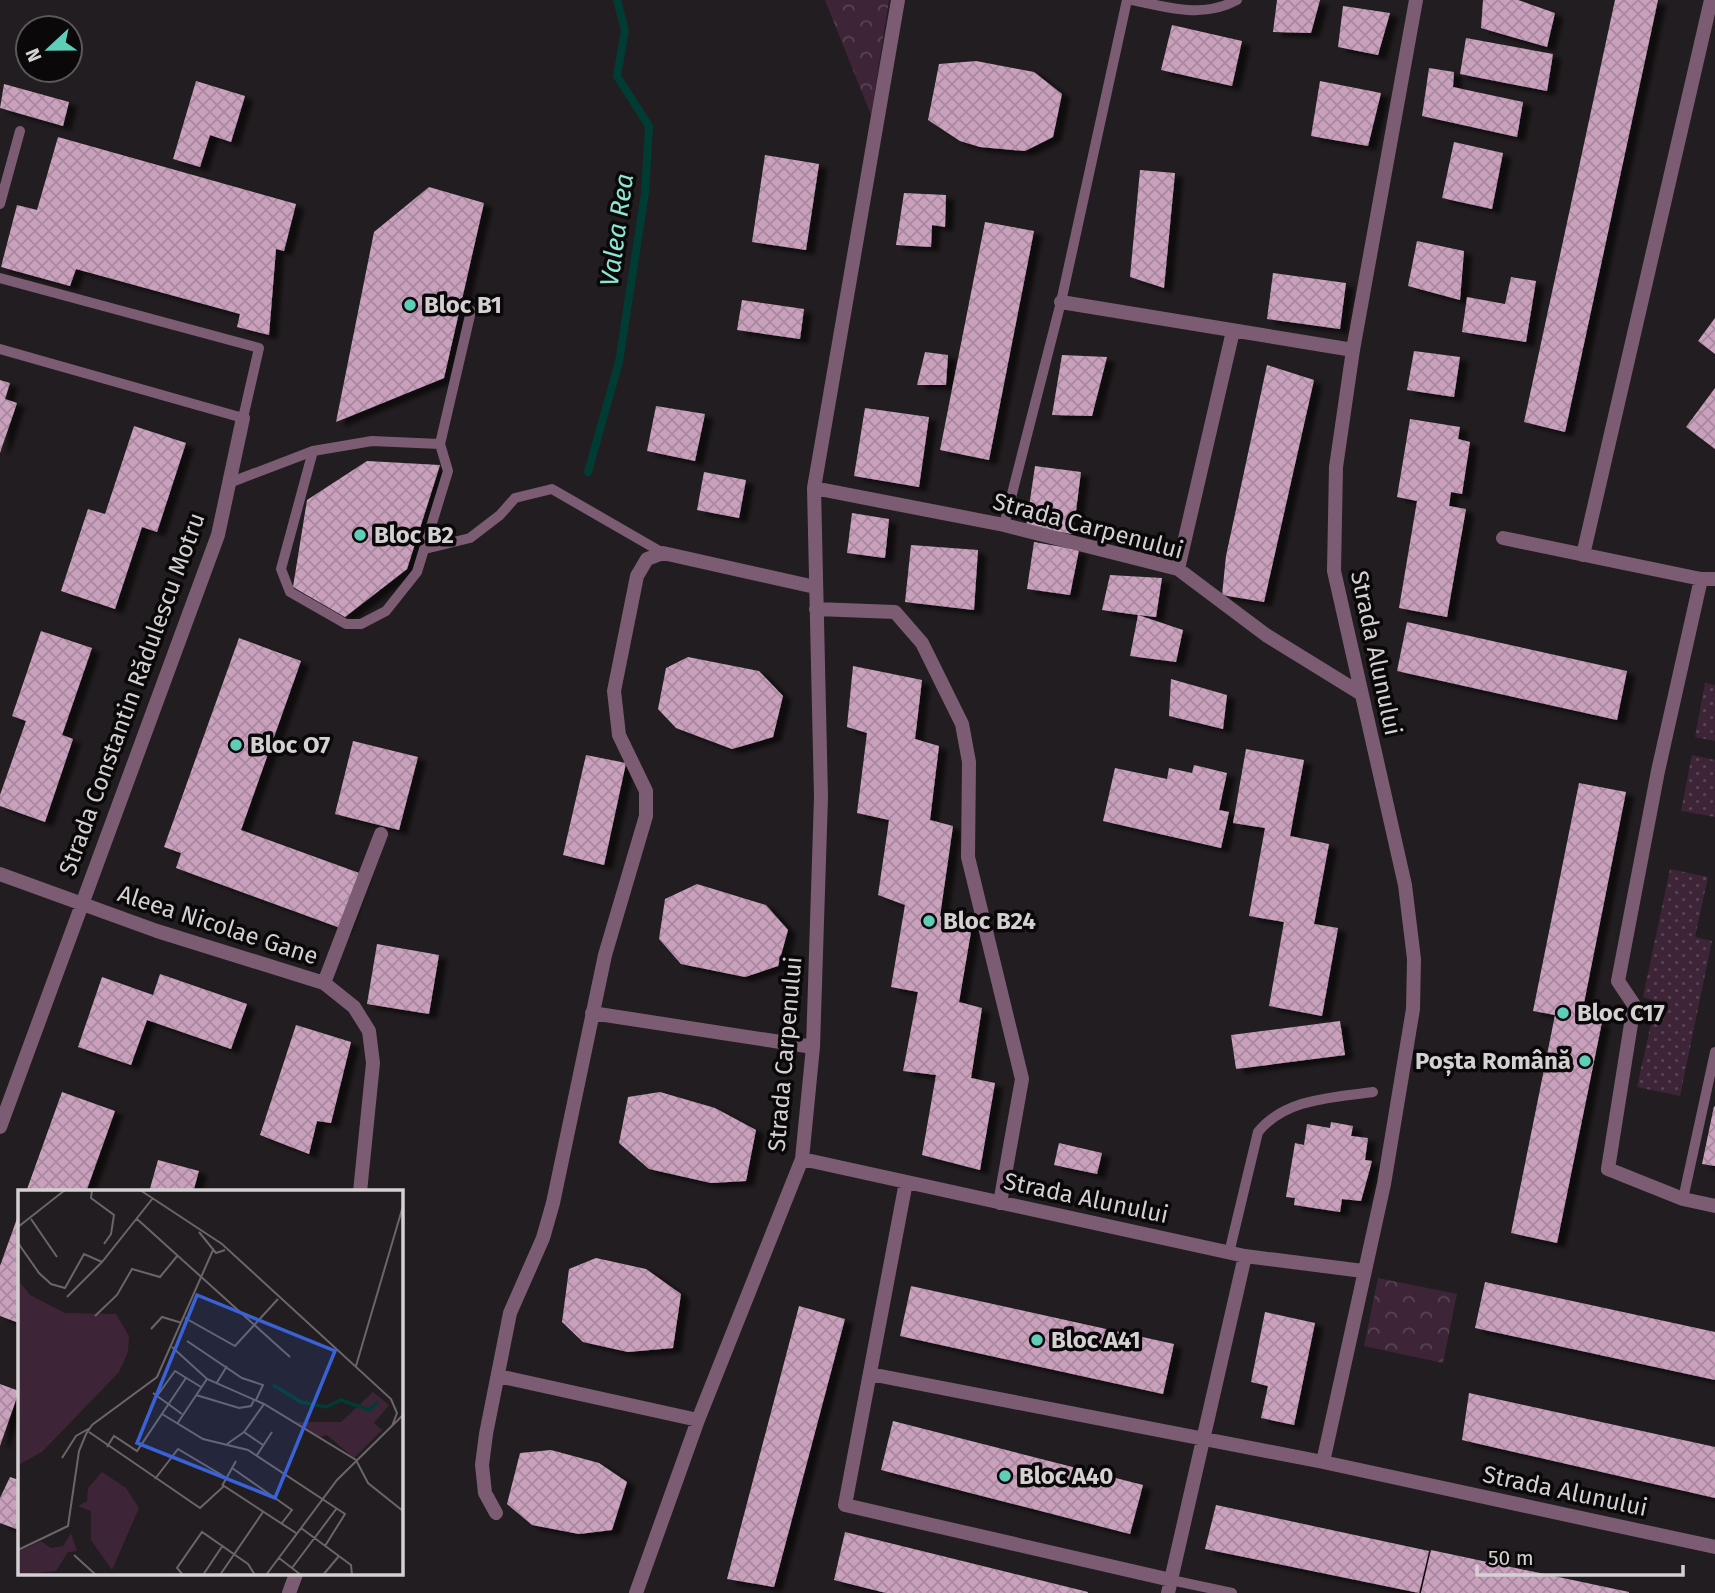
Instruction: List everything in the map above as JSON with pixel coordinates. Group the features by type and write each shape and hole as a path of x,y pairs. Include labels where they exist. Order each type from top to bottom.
{"street":[{"name":"Strada Carpenului","path":"636,1593 698,1420 802,1159 813,1047 821,797 814,488 898,0"},
{"name":"Strada Alunului","path":"1323,1462 1384,1184 1413,1009 1414,959 1405,884 1334,571 1336,467 1353,350 1416,0"},
{"path":"1583,555 1711,0"},
{"path":"1061,302 1353,350"},
{"path":"1178,569 1233,331"},
{"name":"Strada Constantin Rădulescu Motru","path":"0,1127 218,535 243,418"},
{"name":"Strada Carpenului","path":"814,488 1004,525 1178,569 1266,635 1360,694"},
{"path":"1503,538 1708,579 1658,771 1618,981 1634,1005 1608,1169 1683,1199 1715,1206"},
{"path":"496,1513 485,1493 482,1465 510,1313 543,1238 553,1203 592,1013 646,816 646,791 619,735 614,691 637,576 647,559 663,553 815,587"},
{"path":"816,609 847,608 895,612 922,643 962,724 969,762 968,857 1022,1079 1000,1203"},
{"path":"324,983 381,834"},
{"name":"Strada Constantin Rădulescu Motru","path":"0,874 81,904"},
{"name":"Aleea Nicolae Gane","path":"81,904 157,931 324,983 354,1007 369,1031 373,1063 360,1190"},
{"path":"592,1013 813,1047"},
{"name":"Strada Alunului","path":"802,1159 1229,1253 1363,1271"},
{"path":"906,1182 845,1504 1169,1587 1200,1440 1245,1256"},
{"name":"Strada Alunului","path":"870,1374 1323,1462 1715,1547"},
{"path":"498,1376 698,1420"},
{"path":"289,1593 295,1576"}],"lane":[{"path":"1004,525 1061,302 1130,0 1189,12 1214,9 1237,0"},
{"path":"0,204 20,131"},
{"path":"0,278 260,348 243,418 0,349"},
{"path":"313,451 281,569 290,592 346,624 361,624 386,611 405,590 417,572 425,550 448,471 440,444 471,311"},
{"path":"229,483 313,451 372,441 440,444"},
{"path":"425,550 470,538 500,515 515,498 552,489 663,553"},
{"path":"1683,1199 1712,1085 1715,1052"},
{"path":"1229,1253 1258,1132 1269,1119 1306,1102 1373,1092"},
{"path":"1169,1587 1232,1593"}],"green space":[{"path":"825,0 889,0 871,115"},
{"path":"1705,683 1715,685 1715,741 1695,737"},
{"path":"1692,755 1715,760 1715,817 1681,811"},
{"path":"1670,869 1708,877 1695,937 1712,941 1680,1096 1637,1087 1656,1001 1643,997"},
{"path":"1378,1278 1457,1294 1443,1363 1364,1346"}],"building":[{"path":"1277,0 1320,0 1311,33 1273,32"},
{"path":"1483,0 1518,0 1555,13 1547,47 1481,28"},
{"path":"1615,0 1658,0 1565,432 1524,422"},
{"path":"1343,6 1390,13 1378,55 1338,47"},
{"path":"1172,25 1242,41 1232,86 1161,70"},
{"path":"1466,38 1553,54 1547,91 1460,74"},
{"path":"976,61 1034,72 1062,94 1053,137 1025,151 980,147 960,141 928,120 939,64"},
{"path":"1429,68 1454,72 1453,87 1523,102 1517,137 1422,116"},
{"path":"196,81 245,96 231,142 210,135 200,167 173,159"},
{"path":"1320,81 1381,93 1368,146 1311,136"},
{"path":"4,84 69,102 63,126 0,108"},
{"path":"58,137 296,204 284,251 276,249 269,335 237,327 240,314 76,269 70,286 1,267 17,205 37,210"},
{"path":"1454,142 1503,153 1492,209 1442,198"},
{"path":"765,155 819,164 806,250 752,242"},
{"path":"1140,170 1175,173 1164,288 1130,277"},
{"name":"Bloc B1","path":"429,187 484,203 444,378 336,422 374,232"},
{"path":"904,193 946,195 945,227 932,225 931,247 896,245"},
{"path":"985,222 1034,231 989,460 940,450"},
{"path":"1417,241 1464,251 1460,300 1408,286"},
{"path":"1273,273 1346,283 1340,329 1267,319"},
{"path":"1511,277 1536,281 1526,342 1462,332 1467,297 1505,304"},
{"path":"742,300 804,309 800,339 737,330"},
{"path":"1715,318 1715,354 1698,341"},
{"path":"1414,351 1460,357 1454,397 1407,390"},
{"path":"925,352 948,355 946,385 917,385"},
{"path":"1062,355 1107,357 1092,416 1052,415"},
{"path":"1267,365 1314,380 1264,602 1222,595 1226,556"},
{"path":"0,380 10,383 5,399 17,403 0,453"},
{"path":"1715,388 1715,449 1686,427"},
{"path":"656,406 705,414 695,461 647,451"},
{"path":"865,408 929,417 919,487 854,476"},
{"path":"1410,419 1460,427 1458,439 1470,442 1462,494 1451,492 1449,506 1466,509 1447,617 1399,608 1417,501 1397,497"},
{"path":"134,426 186,443 157,532 142,527 115,609 61,591 88,509 105,514"},
{"name":"Bloc B2","path":"367,461 440,465 407,569 345,617 293,587 307,500"},
{"path":"1035,466 1081,472 1073,534 1026,527"},
{"path":"704,472 746,480 739,518 697,510"},
{"path":"852,513 889,519 885,558 847,553"},
{"path":"1034,542 1079,550 1070,595 1027,589"},
{"path":"911,545 978,550 974,610 905,602"},
{"path":"1110,575 1162,578 1156,617 1102,610"},
{"path":"1138,615 1183,630 1176,662 1130,656"},
{"path":"1407,622 1627,671 1617,720 1397,671"},
{"path":"41,631 92,648 62,735 73,739 45,822 0,806 0,795 26,721 12,716"},
{"name":"Bloc O7","path":"239,638 301,661 241,830 362,874 343,929 176,868 181,853 164,847"},
{"path":"688,657 759,671 783,696 773,737 732,749 676,728 658,709 666,668"},
{"name":"Bloc B24","path":"853,666 922,680 915,739 939,746 930,820 953,826 940,916 972,926 959,1002 982,1008 971,1078 995,1083 980,1170 922,1155 936,1075 903,1071 918,992 891,987 905,905 878,895 889,820 857,813 867,733 847,727"},
{"path":"1171,679 1227,695 1223,729 1169,716"},
{"path":"353,741 418,757 399,830 335,814"},
{"path":"1246,749 1304,760 1290,836 1329,844 1314,924 1338,928 1322,1016 1269,1006 1284,922 1249,916 1265,828 1233,823"},
{"path":"586,755 626,763 604,865 563,855"},
{"path":"1194,765 1227,773 1219,810 1229,812 1221,848 1103,821 1115,768 1167,779 1169,768 1192,773"},
{"name":"Bloc C17","path":"1579,783 1626,792 1581,1018 1602,1022 1557,1243 1511,1233 1555,1015 1533,1011"},
{"path":"697,884 766,905 788,930 778,966 745,977 681,964 659,939 665,899"},
{"path":"377,944 439,955 429,1014 367,1004"},
{"path":"160,974 247,1004 231,1049 147,1020 131,1065 78,1047 102,977 153,995"},
{"path":"1340,1021 1345,1055 1236,1069 1231,1035"},
{"path":"296,1025 351,1042 331,1123 317,1121 309,1154 260,1135"},
{"path":"62,1092 115,1111 87,1190 27,1190"},
{"path":"660,1092 715,1108 756,1130 746,1181 711,1183 649,1169 619,1143 628,1097"},
{"path":"1715,1107 1715,1166 1702,1164"},
{"path":"1331,1122 1353,1126 1351,1136 1368,1138 1365,1160 1372,1161 1361,1201 1342,1199 1340,1212 1294,1205 1295,1198 1286,1197 1295,1143 1304,1145 1307,1124 1330,1128"},
{"path":"1059,1143 1102,1153 1097,1174 1054,1165"},
{"path":"158,1160 199,1171 194,1190 150,1190"},
{"path":"18,1216 18,1323 0,1316 0,1266"},
{"path":"596,1258 646,1269 681,1294 673,1348 628,1352 583,1342 562,1322 569,1269"},
{"path":"1485,1282 1715,1332 1715,1380 1475,1328"},
{"name":"Bloc A41","path":"911,1286 1174,1344 1163,1394 900,1336"},
{"path":"799,1306 845,1319 774,1587 727,1579"},
{"path":"1265,1312 1315,1323 1294,1425 1261,1418 1268,1386 1251,1382"},
{"path":"0,1384 18,1391 18,1394 0,1446"},
{"path":"1469,1393 1715,1447 1715,1498 1462,1440"},
{"name":"Bloc A40","path":"893,1421 1143,1485 1130,1534 881,1470"},
{"path":"551,1450 599,1463 627,1482 612,1530 579,1534 532,1525 507,1504 520,1453"},
{"path":"10,1477 18,1480 18,1530 0,1523 0,1498"},
{"path":"1216,1505 1429,1551 1419,1593 1205,1549"},
{"path":"845,1532 1088,1593 886,1593 834,1580"},
{"path":"1431,1550 1629,1592 1629,1593 1421,1593"}],"waterway":[{"name":"Valea Rea","path":"588,472 619,362 645,193 649,126 617,76 625,30 617,0"}],"place":[{"name":"Bloc B1","path":"410,305"},
{"name":"Bloc B2","path":"360,535"},
{"name":"Bloc O7","path":"236,745"},
{"name":"Bloc B24","path":"929,921"},
{"name":"Bloc C17","path":"1563,1013"},
{"name":"Poșta Română","path":"1585,1061"},
{"name":"Bloc A41","path":"1037,1340"},
{"name":"Bloc A40","path":"1005,1476"}]}
